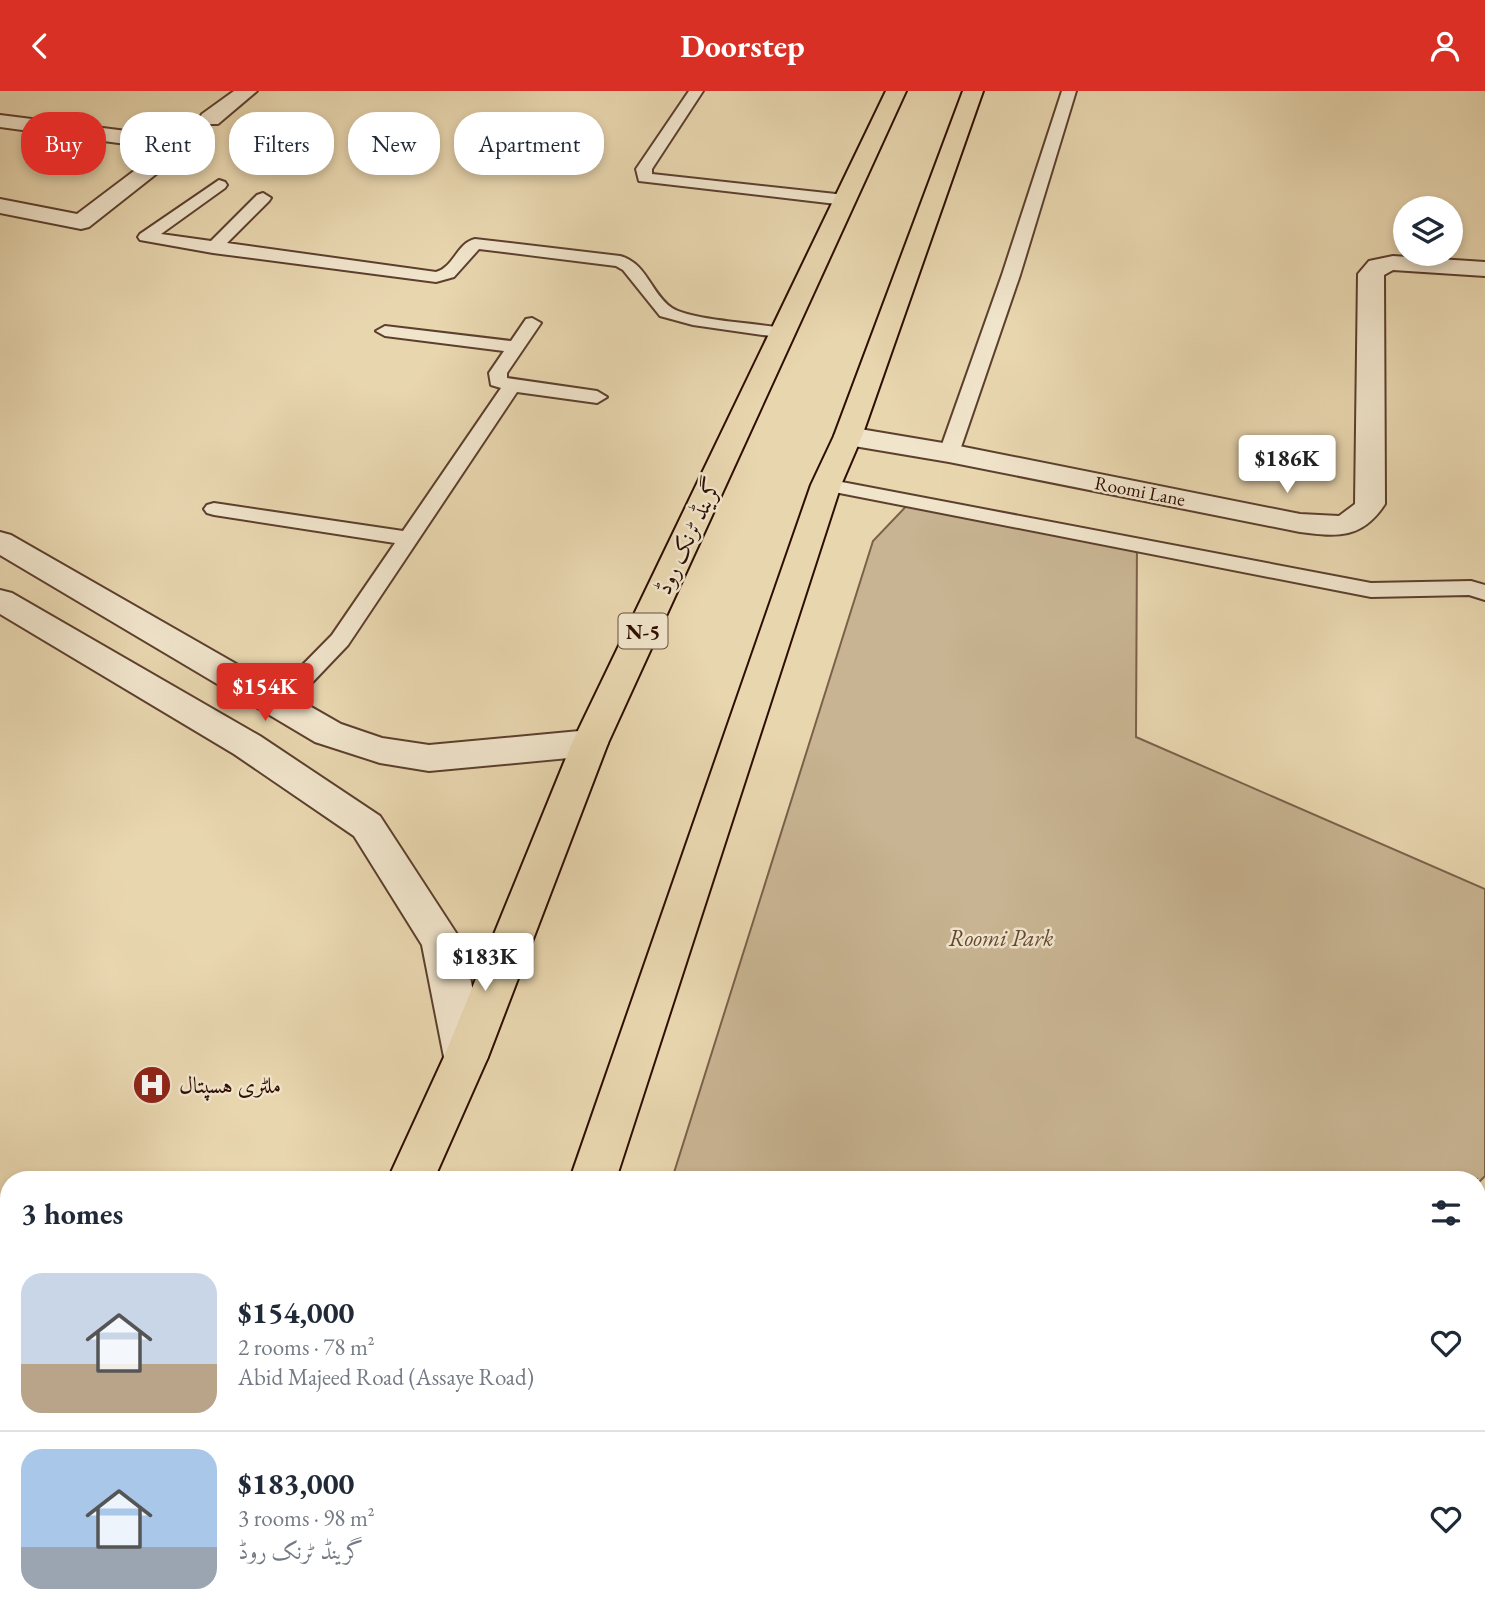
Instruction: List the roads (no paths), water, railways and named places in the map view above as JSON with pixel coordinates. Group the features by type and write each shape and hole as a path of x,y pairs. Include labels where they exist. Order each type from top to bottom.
{"highway":[{"name":"گرینڈ ٹرنک روڈ","path":"415,1171 466,1057 590,743 896,91"},
{"path":"596,1171 826,485 848,436 973,91"}],"street":[{"path":"215,115 247,91"},
{"path":"0,207 81,222 183,145 4,125"},
{"name":"Roomi Lane","path":"848,436 949,453 1300,523 1336,527 1354,524 1364,516 1370,504 1371,274 1378,266 1393,263 1485,269"},
{"path":"0,542 328,733 380,750 429,758 590,743"},
{"path":"0,600 247,745 367,826 442,941 466,1057"}],"lane":[{"path":"696,91 644,169 645,178 845,200"},
{"path":"949,453 1011,275 1069,91"},
{"path":"219,185 146,237 436,277 445,277 452,273 475,244 606,259 629,266 666,312 693,320 784,333"},
{"path":"213,248 263,198"},
{"path":"532,323 498,373 498,381 512,386 597,397"},
{"path":"385,331 516,347"},
{"path":"278,704 340,640 512,386"},
{"path":"826,485 1371,590 1471,588 1485,593"},
{"path":"214,509 410,539"}],"place":[{"name":"ملٹری ہسپتال","path":"152,1085"}],"park label":[{"name":"Roomi Park","path":"1001,938"}]}
